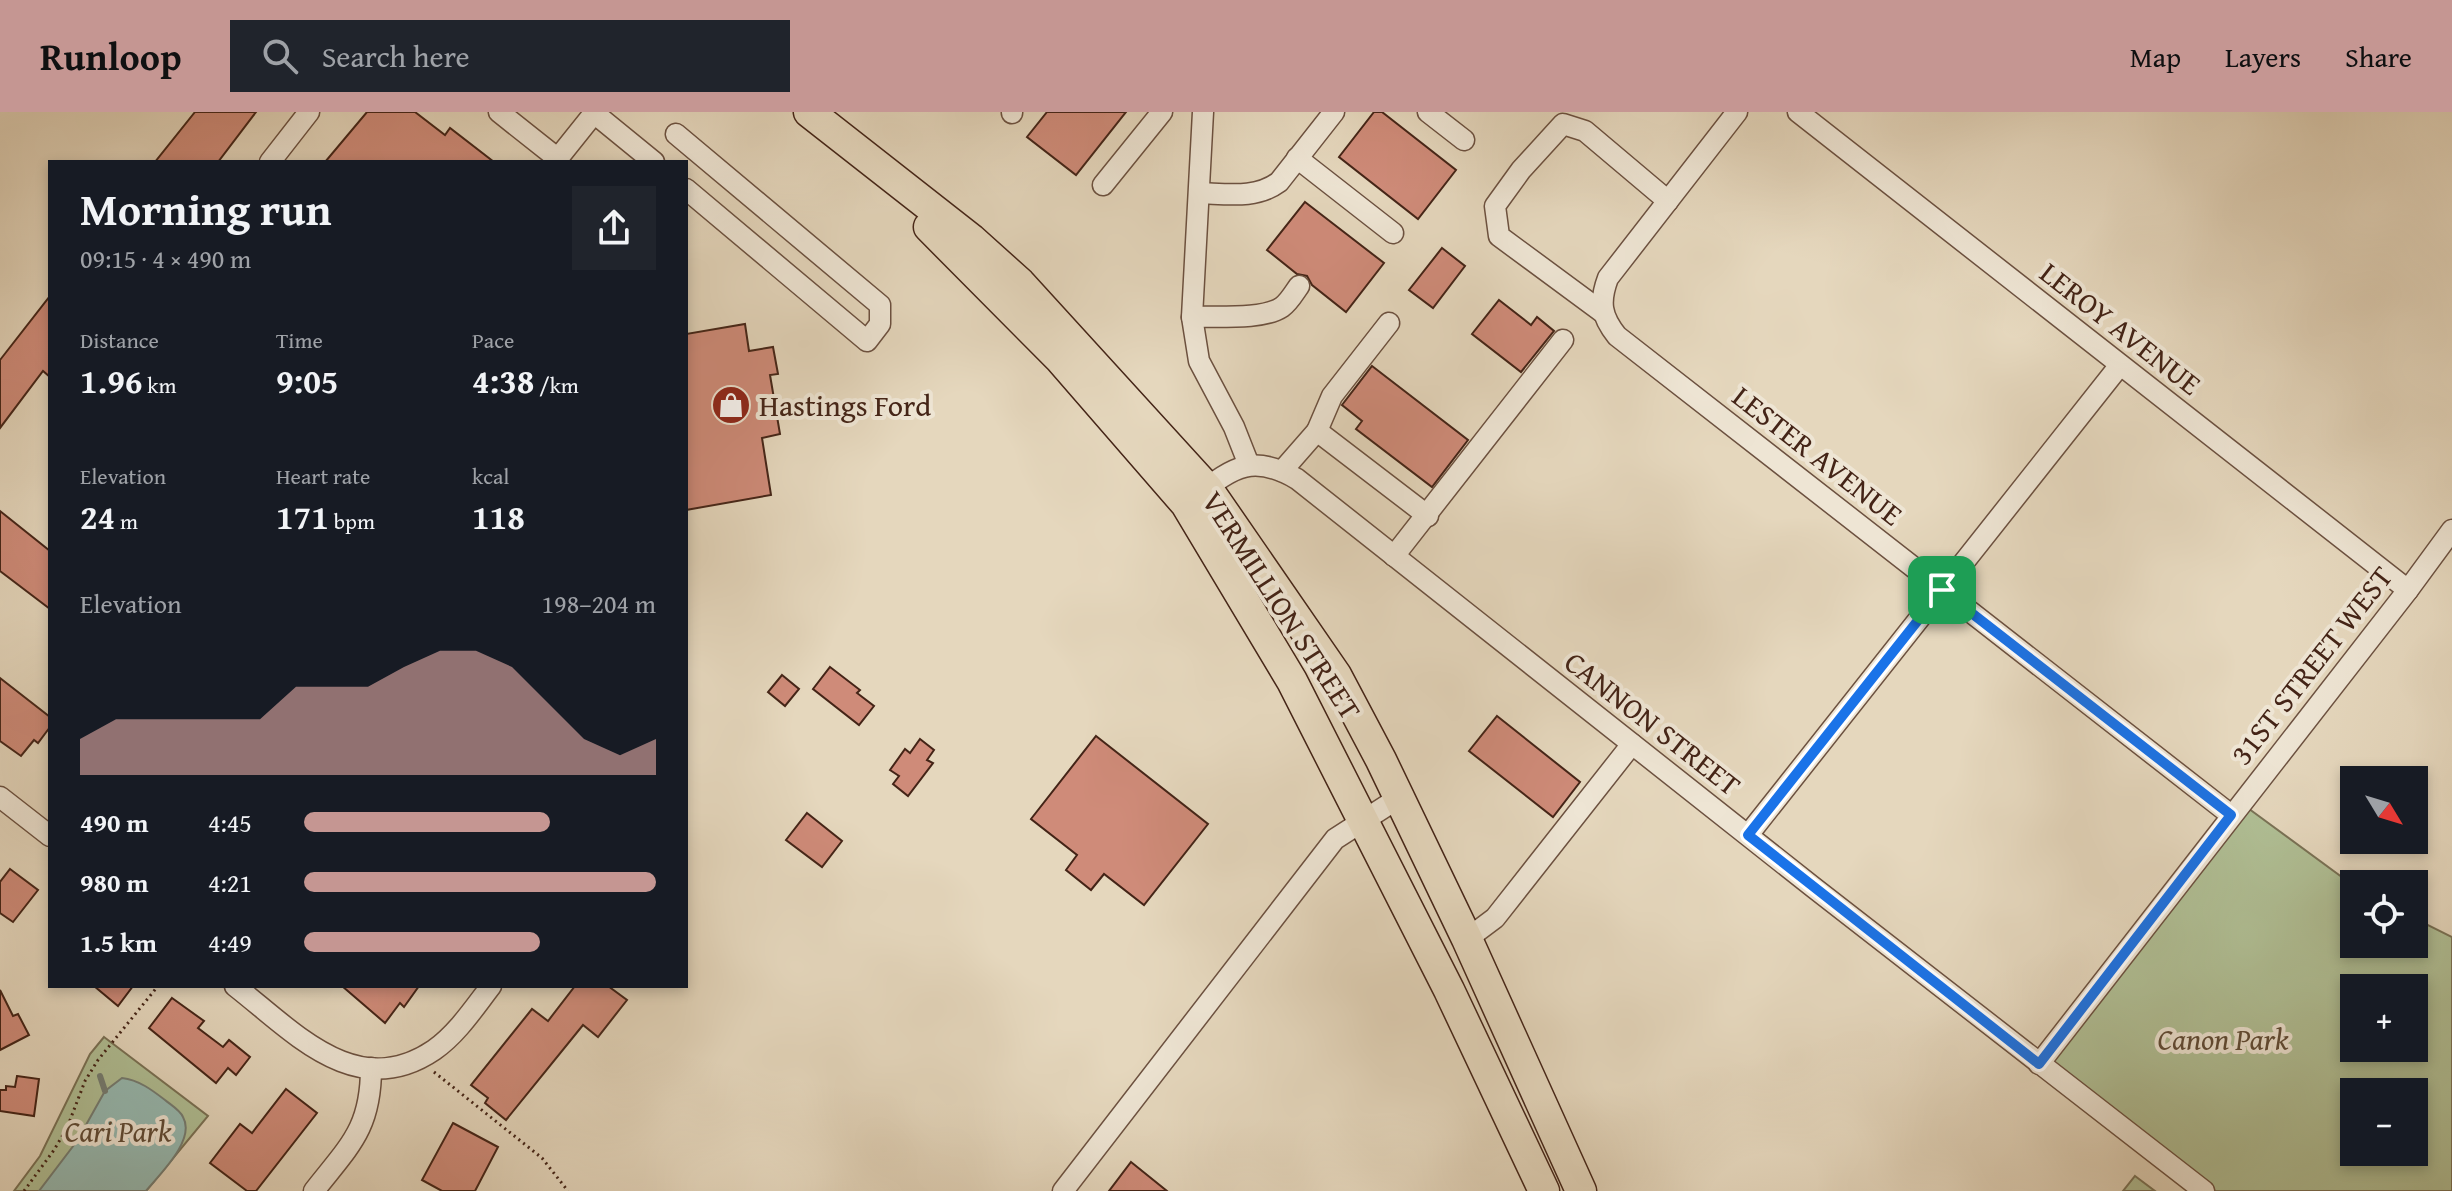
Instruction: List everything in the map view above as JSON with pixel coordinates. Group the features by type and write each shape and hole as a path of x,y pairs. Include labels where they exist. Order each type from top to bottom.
{"highway":[{"name":"VERMILLION STREET","path":"820,121 1196,496 1336,675 1381,760 1397,799 1467,939 1579,1185"},
{"name":"VERMILLION STREET","path":"1196,496 1449,990 1546,1191"}],"street":[{"path":"272,160 309,112"},
{"path":"499,112 556,160 595,112 652,160"},
{"path":"1103,185 1162,112"},
{"path":"1196,496 1230,471 1249,465 1234,427 1199,361 1192,317 1203,112"},
{"path":"1200,193 1253,194 1269,190 1279,182 1334,112"},
{"path":"1428,112 1464,140"},
{"path":"1602,312 1601,296 1608,278 1737,112"},
{"name":"LEROY AVENUE","path":"1798,112 2408,590"},
{"name":"LESTER AVENUE","path":"1668,201 1585,131 1563,124 1521,170 1495,206 1499,236 1602,312 1617,336 2231,815"},
{"path":"676,134 880,305 880,324 867,341 689,197"},
{"path":"1297,158 1393,233"},
{"path":"1192,317 1275,311 1286,305 1299,286"},
{"path":"1282,471 1317,431 1332,396 1389,323"},
{"path":"1394,556 1563,340"},
{"path":"1748,835 2120,365"},
{"path":"1317,431 1428,516"},
{"name":"CANNON STREET","path":"1249,465 1268,465 1297,479 2198,1189"},
{"name":"31ST STREET WEST","path":"2039,1064 2452,530"},
{"path":"1467,939 1495,918 1632,744"},
{"path":"0,797 46,826"},
{"path":"1063,1191 1335,839 1397,799"},
{"path":"238,988 323,1054 345,1063 371,1068 392,1068 434,1050 455,1031 489,988"},
{"path":"314,1191 359,1132 371,1097 371,1068"},
{"path":"1546,1191 1579,1185"}],"path":[{"path":"24,1191 67,1128 85,1081 98,1060 156,988"},
{"path":"423,1056 434,1072 542,1158 568,1191"}],"green space":[{"name":"Canon Park","path":"2241,803 2340,876 2340,958 2428,958 2428,925 2452,937 2452,1191 2204,1191 2039,1064"},
{"name":"Cari Park","path":"104,1037 208,1116 146,1191 14,1191 40,1156 90,1054"},
{"path":"2135,1176 2155,1191 2123,1191"}],"water":[{"name":"Cari Park","path":"122,1078 145,1086 182,1114 185,1136 175,1156 146,1191 39,1191 77,1141 105,1091"}],"building":[{"path":"195,112 256,112 220,160 157,160"},
{"path":"367,112 415,112 445,135 450,128 491,160 327,160"},
{"path":"1047,112 1126,112 1076,175 1027,137"},
{"path":"1374,112 1382,112 1456,170 1418,219 1339,157"},
{"path":"1305,202 1384,263 1346,312 1312,285 1307,276 1297,274 1267,250"},
{"path":"1442,248 1465,266 1433,308 1409,290"},
{"path":"48,299 48,375 43,371 0,428 0,360"},
{"path":"1499,300 1531,325 1537,317 1554,331 1521,372 1472,334"},
{"name":"Hastings Ford","path":"745,324 749,351 773,347 778,374 770,375 780,434 762,438 771,495 688,510 688,334"},
{"path":"1372,366 1468,440 1432,487 1356,429 1362,421 1342,405"},
{"path":"0,511 48,549 48,607 0,571"},
{"path":"830,667 860,690 857,693 874,706 859,725 813,689"},
{"path":"782,675 799,689 785,706 768,692"},
{"path":"0,678 48,715 48,730 38,743 34,740 21,756 0,741"},
{"path":"1497,716 1580,782 1553,817 1469,751"},
{"path":"1096,736 1208,824 1144,905 1104,874 1091,890 1066,870 1077,855 1031,819"},
{"path":"920,739 934,750 927,760 933,763 908,796 893,784 899,776 890,770 905,749 910,753"},
{"path":"807,813 842,841 822,867 786,840"},
{"path":"10,869 38,890 13,922 0,913 0,882"},
{"path":"96,988 132,988 118,1006"},
{"path":"344,988 418,988 404,1007 400,1003 385,1023"},
{"path":"573,988 611,988 627,1000 598,1037 583,1025 506,1120 485,1103 488,1098 471,1085 532,1009 548,1021"},
{"path":"0,990 13,1016 18,1014 29,1035 0,1050"},
{"path":"172,998 204,1021 198,1028 223,1047 229,1040 250,1057 236,1075 228,1068 216,1083 149,1028"},
{"path":"17,1076 39,1079 34,1116 0,1111 0,1090 6,1090 6,1086 15,1087"},
{"path":"286,1089 317,1113 256,1191 247,1191 210,1163 240,1124 252,1133"},
{"path":"453,1123 498,1147 475,1191 442,1191 422,1180"},
{"path":"1131,1162 1167,1191 1109,1191"}],"waterway":[{"path":"100,1076 105,1091"}],"place":[{"name":"Hastings Ford","path":"731,405"}],"route":[{"path":"1942,590 2231,815 2039,1064 1748,835 1942,590"}]}
